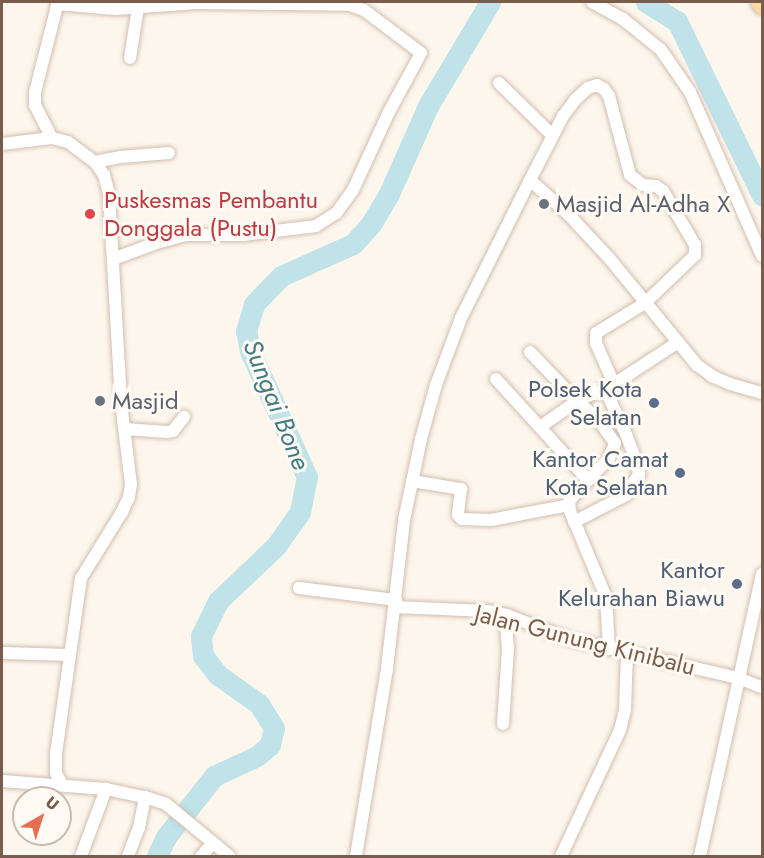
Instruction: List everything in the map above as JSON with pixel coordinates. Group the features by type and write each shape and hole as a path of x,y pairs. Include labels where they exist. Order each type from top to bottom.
{"main road":[{"path":"758,2 762,7"}],"street":[{"path":"592,2 623,19 661,51 690,92 762,256"},
{"path":"52,138 35,105 35,92 58,3 115,9 197,3 350,5 363,10 421,53 388,112 353,190 336,213 316,226 298,230 244,235 186,235 113,259"},
{"path":"129,58 138,8"},
{"path":"499,83 552,135"},
{"path":"356,856 396,603 404,520 421,439 449,349 476,286 552,135 563,116 588,88 597,85 609,96 630,175 643,185 660,187 690,232 697,250 695,255 645,303 596,333 596,343 609,386 638,463 639,474 626,495 574,522"},
{"path":"2,144 52,138 68,142 95,162 104,175 109,194 124,429 130,475 129,497 81,578 55,768 62,785"},
{"path":"95,162 120,157 169,153"},
{"path":"530,180 568,214 677,343 712,376 762,393"},
{"path":"540,426 577,401 609,386 677,343"},
{"path":"530,352 577,401 596,417 615,443 609,458 573,494 569,505 606,597 609,649"},
{"path":"496,379 588,480"},
{"path":"124,429 173,431 184,417"},
{"path":"412,481 461,489 458,514 462,519 491,520 569,505"},
{"path":"700,856 762,573"},
{"name":"Jalan Gunung Kinibalu","path":"299,588 396,603 472,609 504,615 569,639 738,678 762,687"},
{"path":"503,724 508,649 504,615"},
{"path":"2,653 69,655"},
{"path":"561,856 620,730 625,710 627,653"},
{"path":"2,781 106,789 146,797 166,804 229,856"},
{"path":"81,856 106,789"},
{"path":"128,856 139,828 146,797"},
{"path":"201,856 211,842"}],"waterway":[{"name":"Sungai Bone","path":"157,856 166,837 214,776 257,756 270,745 274,728 259,704 218,675 203,656 201,636 218,601 276,546 300,512 307,477 250,351 246,331 254,304 281,276 353,244 371,224 388,196 428,106 490,2"},
{"path":"646,2 677,21 762,195"}],"place":[{"name":"Masjid Al-Adha X","path":"544,204"},
{"name":"Puskesmas Pembantu Donggala (Pustu)","path":"90,214"},
{"name":"Masjid","path":"100,401"},
{"name":"Polsek Kota Selatan","path":"654,403"},
{"name":"Kantor Camat Kota Selatan","path":"680,473"},
{"name":"Kantor Kelurahan Biawu","path":"737,584"}]}
